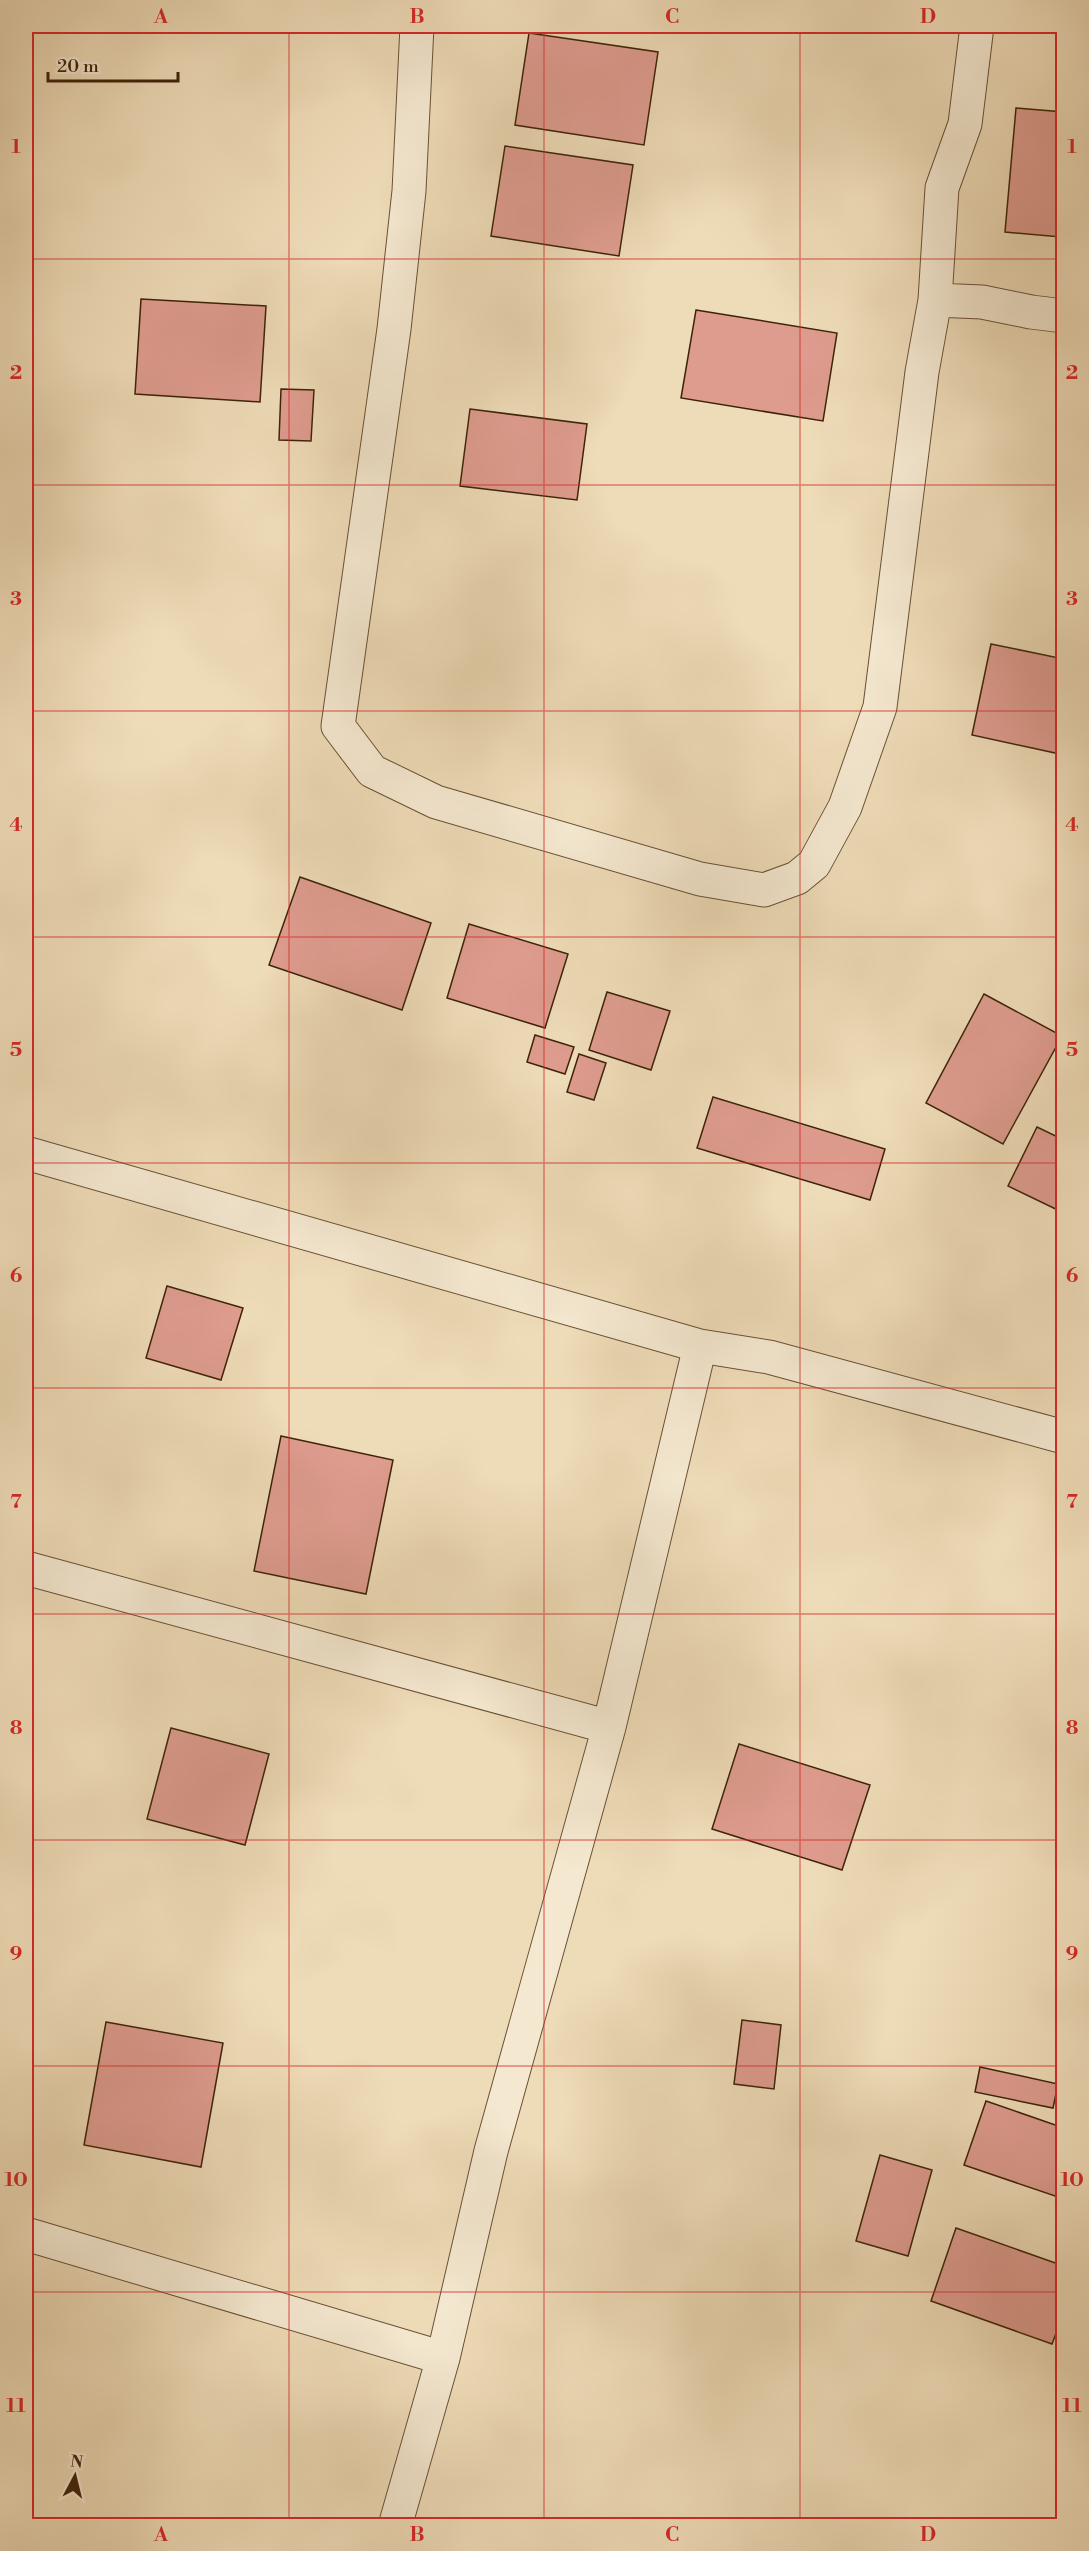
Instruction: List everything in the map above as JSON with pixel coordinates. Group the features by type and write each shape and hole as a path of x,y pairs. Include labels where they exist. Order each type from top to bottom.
{"street":[{"path":"417,26 409,191 394,329 338,726 372,771 436,802 700,879 764,890 797,878 814,864 845,807 880,707 922,372 935,300 942,188 965,124 977,26"},
{"path":"935,300 982,302 1064,316"},
{"path":"26,1153 700,1346 769,1357 1064,1437"},
{"path":"394,2526 443,2358 490,2151 609,1727 700,1346"},
{"path":"26,1568 609,1727"},
{"path":"26,2234 443,2358"}],"building":[{"path":"529,33 658,52 644,145 515,125"},
{"path":"1016,108 1064,112 1064,210 1061,237 1005,232"},
{"path":"505,146 633,165 619,256 491,236"},
{"path":"141,299 266,306 260,402 135,394"},
{"path":"696,310 837,333 823,421 681,398"},
{"path":"281,389 314,390 311,441 279,440"},
{"path":"470,409 587,424 577,500 460,486"},
{"path":"991,644 1064,659 1064,736 1060,754 972,735"},
{"path":"300,877 431,923 402,1010 269,965"},
{"path":"469,924 568,954 545,1028 447,998"},
{"path":"607,992 670,1011 651,1070 589,1050"},
{"path":"984,994 1062,1036 1003,1144 926,1103"},
{"path":"535,1035 574,1047 565,1074 527,1062"},
{"path":"579,1054 606,1063 594,1100 567,1092"},
{"path":"713,1097 885,1149 870,1200 697,1148"},
{"path":"1037,1127 1064,1140 1064,1213 1008,1186"},
{"path":"167,1286 243,1308 221,1380 146,1358"},
{"path":"281,1436 393,1460 366,1594 254,1571"},
{"path":"171,1728 269,1754 245,1845 147,1819"},
{"path":"739,1744 870,1785 842,1870 712,1829"},
{"path":"742,2020 781,2025 774,2089 734,2084"},
{"path":"106,2022 223,2043 201,2167 84,2145"},
{"path":"980,2067 1058,2084 1053,2108 975,2092"},
{"path":"986,2101 1064,2128 1064,2199 964,2165"},
{"path":"880,2155 932,2170 908,2256 856,2241"},
{"path":"956,2228 1064,2266 1064,2312 1052,2344 931,2301"}]}
